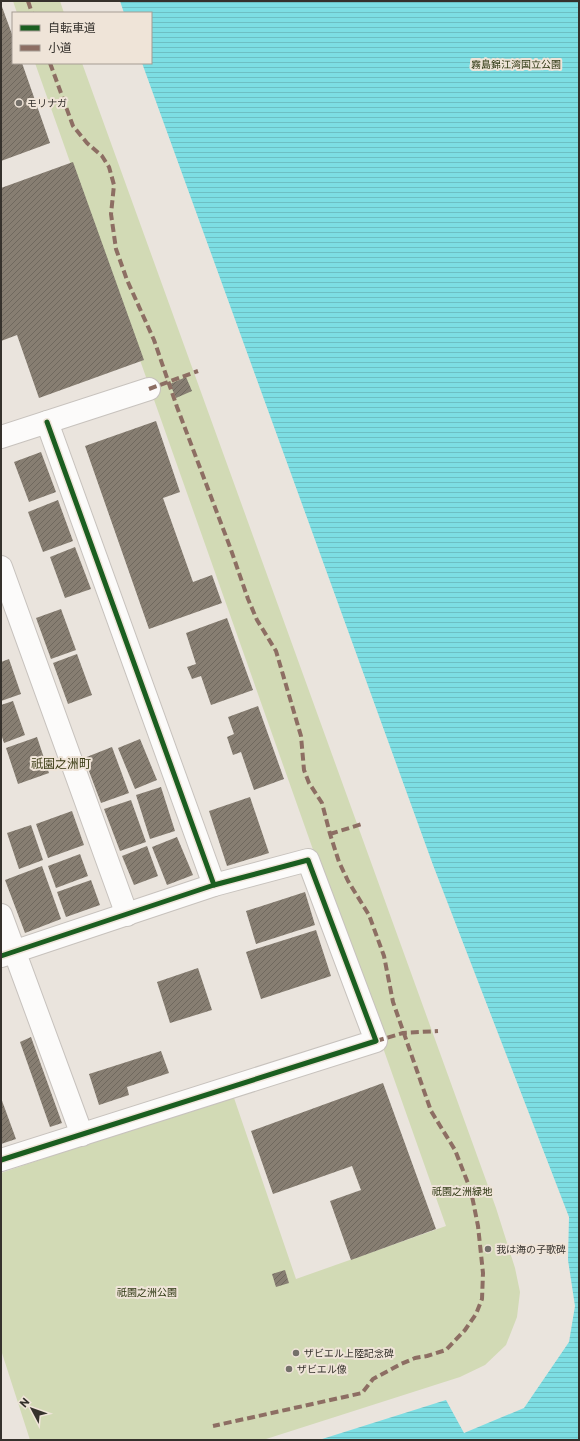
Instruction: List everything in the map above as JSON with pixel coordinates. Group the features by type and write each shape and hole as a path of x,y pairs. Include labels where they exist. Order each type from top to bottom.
{"street":[{"path":"1,437 149,389"},
{"path":"47,422 214,885"},
{"path":"1,567 127,915"},
{"path":"1,1160 376,1041 308,860 214,885 8,954"},
{"path":"1,915 8,954 82,1135"}],"green space":[{"path":"13,1 60,1 64,12 17,12"},
{"name":"祇園之洲公園","path":"35,64 82,64 496,1208 515,1268 520,1292 517,1317 506,1345 485,1365 460,1377 263,1440 30,1440 1,1350 1,1173 233,1095 296,1279 446,1226"}],"water":[{"path":"120,1 579,1 579,1440 319,1440 446,1400 464,1433 524,1408 569,1342 575,1306 568,1260 569,1217 433,865 142,64 152,64 152,12 124,12"}],"building":[{"name":"モリナガ","path":"1,4 12,34 12,64 22,64 50,143 1,161"},
{"path":"73,162 144,360 39,398 17,335 1,341 1,188"},
{"path":"186,377 192,391 176,398 170,384"},
{"path":"156,421 180,492 163,498 193,582 212,575 222,603 149,629 85,446"},
{"path":"41,452 56,492 29,502 14,462"},
{"path":"58,500 73,541 43,552 28,512"},
{"path":"75,547 91,589 65,598 50,557"},
{"path":"61,609 76,650 51,659 36,618"},
{"path":"227,618 253,690 211,705 201,676 192,679 187,667 196,664 186,633"},
{"path":"77,654 92,695 68,704 53,663"},
{"path":"9,659 21,694 1,701 1,662"},
{"path":"13,701 25,735 4,743 1,734 1,705"},
{"path":"258,706 284,779 254,790 241,752 233,755 227,737 234,734 228,717"},
{"path":"37,737 49,773 18,784 6,748"},
{"path":"140,739 157,780 135,789 118,748"},
{"path":"112,747 129,793 101,803 84,758"},
{"path":"161,787 175,831 150,839 136,795"},
{"path":"250,797 269,853 227,866 209,811"},
{"path":"131,800 146,842 120,851 104,809"},
{"path":"72,811 84,845 48,858 36,824"},
{"path":"31,825 43,860 19,869 7,833"},
{"path":"177,837 193,875 167,885 152,847"},
{"path":"147,846 158,876 134,885 122,856"},
{"path":"80,854 88,876 56,888 48,866"},
{"path":"42,866 61,919 25,933 5,880"},
{"path":"91,880 100,905 66,917 57,892"},
{"path":"305,892 315,925 256,944 246,911"},
{"path":"316,930 331,976 261,999 246,952"},
{"path":"198,968 212,1010 170,1023 157,982"},
{"path":"31,1037 62,1123 50,1127 20,1042"},
{"path":"161,1051 169,1073 127,1087 129,1095 99,1105 89,1074"},
{"path":"383,1083 436,1229 351,1260 330,1201 361,1190 352,1166 273,1194 251,1131"},
{"path":"1,1098 16,1139 1,1144"},
{"path":"285,1270 289,1283 276,1287 272,1274"}],"marked path":[{"path":"28,1 32,12"},
{"path":"50,64 73,126 87,143 102,156 109,167 114,185 111,214 116,249 127,280 154,340 177,407 248,599 257,620 276,651 301,736 304,770 309,783 322,803 339,862 348,881 369,915 384,956 393,1002 431,1111 455,1150 471,1191 478,1226 483,1273 482,1299 476,1314 465,1330 446,1350 415,1358 401,1364 373,1379 362,1393 213,1426"},
{"path":"149,389 198,371"},
{"path":"330,834 362,824"},
{"path":"376,1041 403,1033 438,1031"}],"cycle path":[{"path":"47,422 214,885"},
{"path":"1,956 214,885 308,860 376,1041 1,1160"}],"place":[{"name":"モリナガ","path":"19,103"},
{"name":"我は海の子歌碑","path":"488,1249"},
{"name":"ザビエル上陸記念碑","path":"296,1353"},
{"name":"ザビエル像","path":"289,1369"}],"district":[{"name":"祇園之洲町","path":"61,764"}],"park label":[{"name":"霧島錦江湾国立公園","path":"516,64"},
{"name":"祇園之洲緑地","path":"462,1191"}]}
